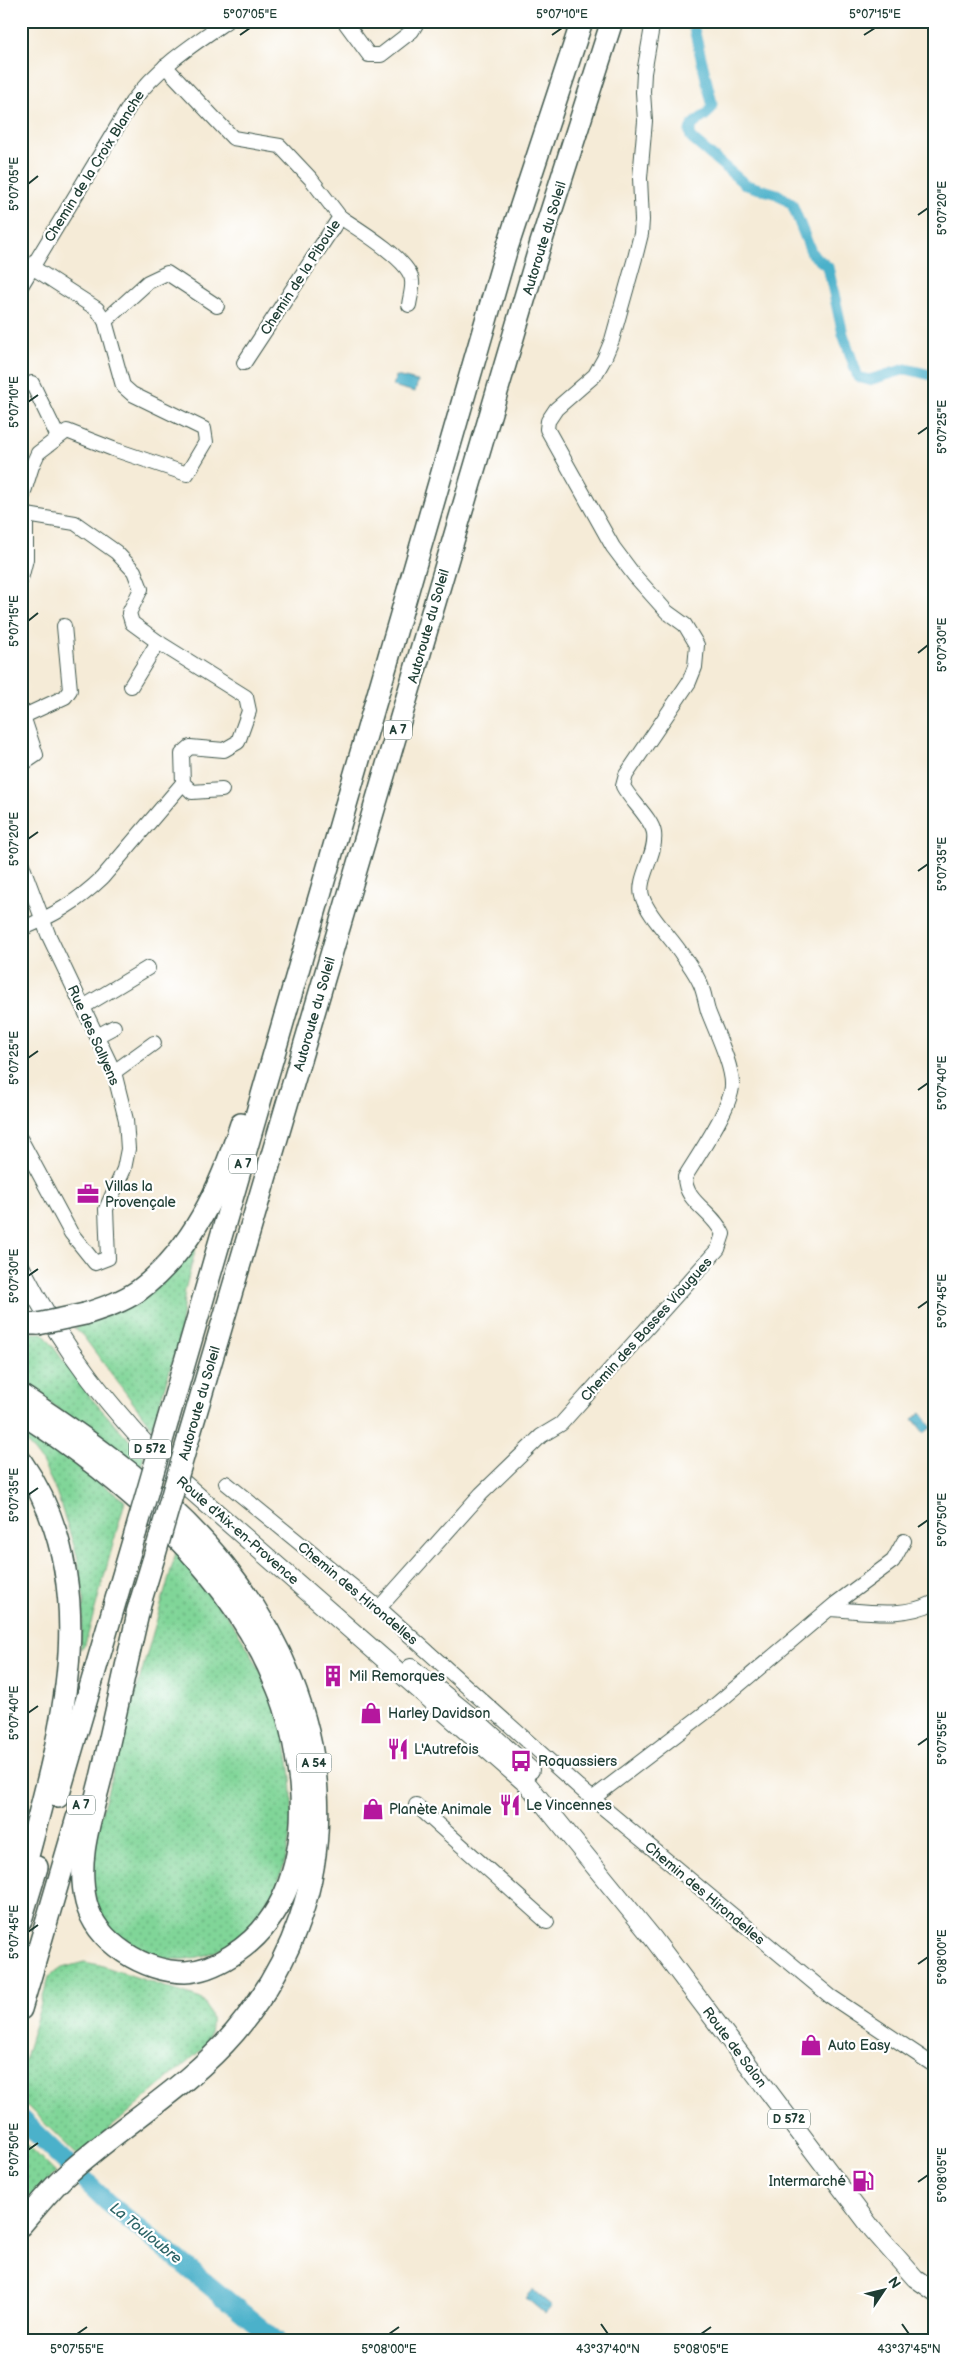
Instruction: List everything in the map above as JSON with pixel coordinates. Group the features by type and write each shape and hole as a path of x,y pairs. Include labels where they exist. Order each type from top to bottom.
{"highway":[{"name":"Autoroute du Soleil","path":"21,1920 136,1531 507,248 582,21"},
{"name":"Autoroute du Soleil","path":"21,2009 540,246 612,21"},
{"path":"30,1324 86,1314 114,1304 137,1291 164,1268 187,1239 209,1205 237,1135 316,907"},
{"name":"A 54","path":"21,1395 78,1432 130,1473 189,1526 225,1566 255,1608 291,1674 302,1705 319,1793 316,1851 309,1887 299,1921 273,1978 234,2032 185,2081 64,2177 21,2225"},
{"name":"A 54","path":"21,1414 123,1489 181,1543 220,1589 246,1625 267,1663 286,1712 296,1753 301,1796 301,1823 296,1860 283,1896 270,1921 251,1943 223,1960 185,1972 154,1966 138,1960 104,1937 87,1905 81,1866 87,1830 101,1780 141,1600"},
{"path":"21,1461 40,1492 60,1543 67,1575 71,1629 65,1694 51,1767 21,1882"}],"main road":[{"name":"Route d'Aix-en-Provence","path":"21,1268 70,1352 125,1423 176,1477 212,1510 316,1598 365,1644 514,1770 540,1799 652,1937"},
{"name":"Route d'Aix-en-Provence","path":"316,1598 373,1637 475,1720 521,1761 552,1793 580,1833 611,1885"},
{"name":"Route de Salon","path":"652,1937 873,2230 915,2278 935,2292"}],"street":[{"name":"Chemin de la Croix Blanche","path":"21,286 143,86 165,66 227,21"},
{"path":"344,21 369,55 381,55 412,31 418,21"},
{"name":"Chemin des Basses Viougues","path":"379,1608 481,1494 541,1436 561,1424 718,1249 723,1234 717,1222 688,1195 684,1187 684,1177 728,1102 732,1086 723,1046 708,1010 700,983 682,954 647,906 642,895 642,884 654,848 654,834 651,826 623,786 626,774 689,682 696,667 697,645 685,625 667,612 634,575 613,547 547,429 548,422 556,409 595,375 604,359 612,340 635,258 641,234 642,220 640,178 646,121 643,92 644,73 653,21"},
{"name":"Chemin de la Piboule","path":"165,66 233,138 280,146 311,179 340,216 244,363"},
{"path":"340,216 377,242 405,267 412,280 409,305"},
{"path":"21,501 26,463 67,431 113,450 187,474 206,442 204,429 132,394 123,386 105,321 97,310 32,267"},
{"path":"105,321 148,282 167,273 217,306"},
{"path":"32,383 58,437"},
{"path":"21,578 26,559 24,515 75,523 116,552 134,571 141,590 129,613 132,622 158,642 246,697 249,711 238,742 224,750 190,747 182,754 183,783 102,878 72,905 21,929"},
{"path":"21,765 36,755 23,713 65,697 70,690 64,626"},
{"path":"130,686 158,642"},
{"path":"183,783 192,792 222,790"},
{"name":"Rue des Sallyens","path":"21,862 44,919 48,934 114,1072 126,1120 128,1149 124,1169 106,1209 108,1258 95,1263 71,1232 21,1140"},
{"path":"83,1008 148,968"},
{"path":"97,1036 114,1027"},
{"path":"114,1072 154,1043"},
{"name":"Chemin des Hirondelles","path":"226,1484 379,1608 592,1799 830,1996 935,2066"},
{"path":"592,1799 714,1706 830,1609 893,1561 904,1541"},
{"path":"830,1609 896,1614 923,1608 935,1602"},
{"path":"475,1720 487,1705"},
{"path":"416,1805 547,1922"}],"green space":[{"path":"211,1221 197,1244 185,1290 179,1341 152,1428 83,1336 74,1328 101,1318"},
{"path":"21,1333 43,1333 91,1398 144,1456 140,1468 21,1382"},
{"path":"21,1425 125,1501 85,1645 80,1649 84,1599 77,1555 56,1491 42,1462 21,1435"},
{"path":"177,1549 241,1637 271,1694 281,1723 288,1754 292,1786 292,1818 288,1850 279,1880 266,1908 247,1933 243,1937 211,1953 193,1958 174,1959 156,1957 139,1951 110,1928 100,1911 95,1896 92,1881 91,1849"},
{"path":"84,1962 100,1965 201,1999 209,2010 211,2026 207,2045 78,2156 21,2100 21,2071 49,1977 62,1968"},
{"path":"21,2138 56,2173 21,2208"}],"water":[{"path":"396,376 418,381 415,392 393,386"},
{"path":"921,1413 932,1427 924,1433 913,1419"},
{"path":"533,2290 552,2306 545,2314 526,2298"}],"waterway":[{"path":"692,21 712,103 711,109 691,128 692,139 746,185 777,194 792,204 812,254 828,267 843,334 858,377 869,380 906,369 935,376"},
{"name":"La Touloubre","path":"21,2119 107,2202 277,2341"}],"place":[{"name":"Villas la Provençale","path":"88,1194"},
{"name":"Mil Remorques","path":"333,1676"},
{"name":"Harley Davidson","path":"371,1713"},
{"name":"L'Autrefois","path":"398,1749"},
{"name":"Roquassiers","path":"521,1761"},
{"name":"Le Vincennes","path":"510,1805"},
{"name":"Planète Animale","path":"373,1809"},
{"name":"Auto Easy","path":"811,2045"},
{"name":"Intermarché","path":"863,2181"}]}
